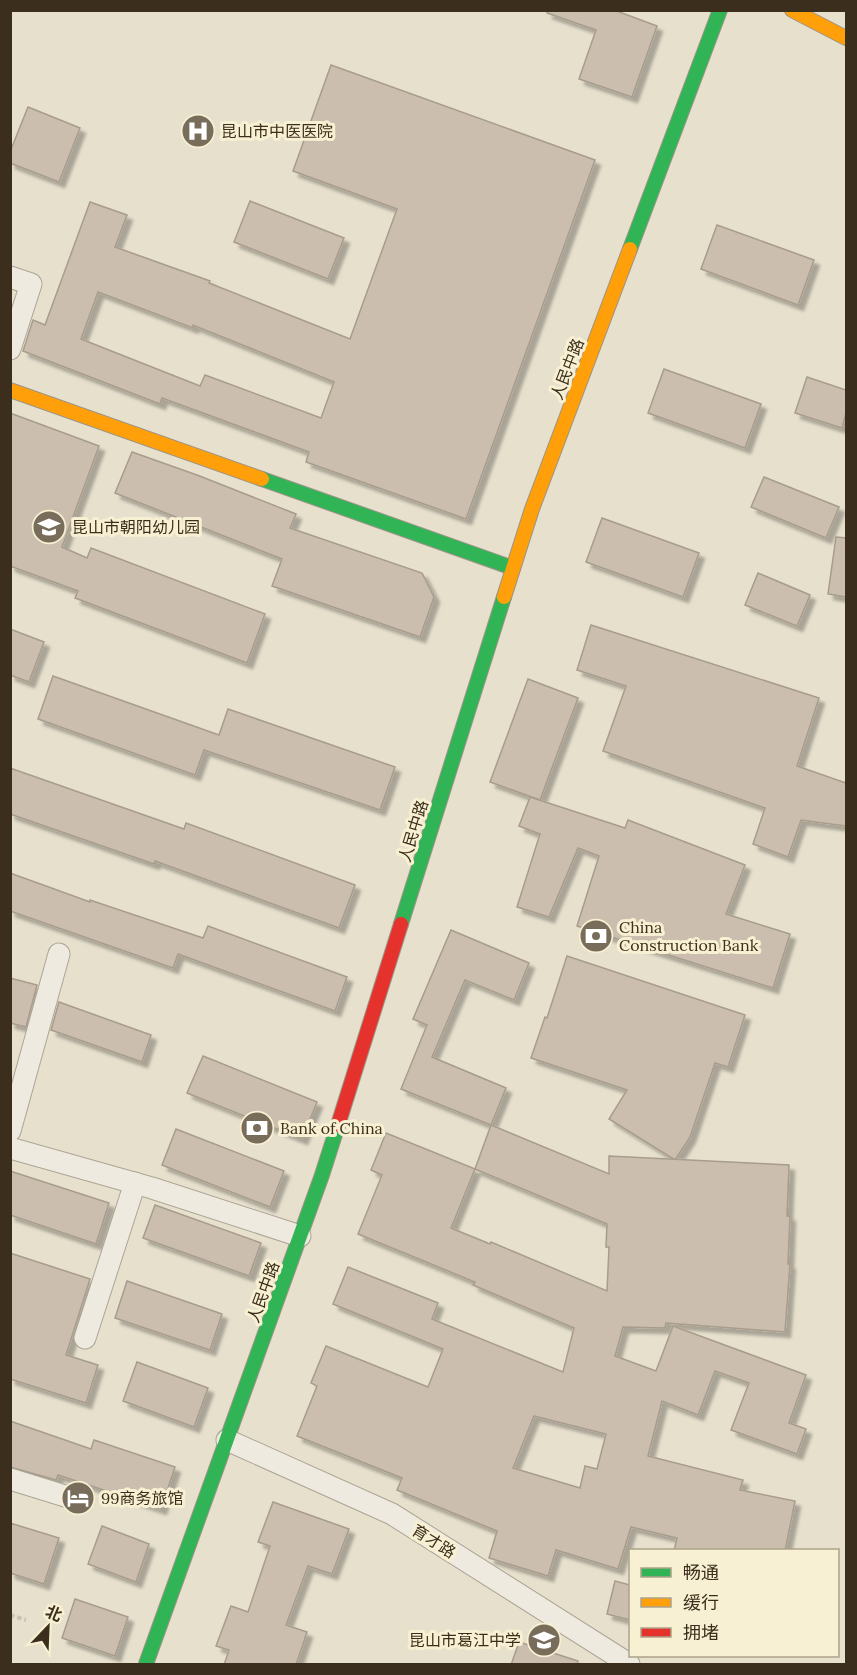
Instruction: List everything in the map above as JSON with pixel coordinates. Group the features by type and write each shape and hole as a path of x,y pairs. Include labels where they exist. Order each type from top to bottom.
{"street":[{"name":"人民中路","path":"146,1665 326,1164 532,509 720,10"},
{"path":"792,10 846,38"},
{"path":"10,277 31,284 10,349"},
{"path":"10,390 513,568"},
{"path":"10,1131 59,954"},
{"path":"10,1148 135,1183 300,1236"},
{"path":"85,1338 135,1183"},
{"name":"育才路","path":"227,1440 392,1514 629,1665"},
{"path":"10,1479 65,1496"}],"path":[{"path":"10,1615 26,1620"}],"building":[{"path":"548,10 614,10 657,26 632,97 579,79 596,30 547,13"},
{"path":"331,65 595,160 466,519 306,462 309,452 162,398 160,404 23,351 33,320 45,325 90,202 127,215 115,247 210,281 209,283 350,339 397,209 293,171","holes":["98,292 193,328 193,325 334,382 321,418 205,375 200,386 81,339"]},
{"path":"28,107 80,128 59,182 10,163 10,152"},
{"path":"250,201 344,238 328,279 234,242"},
{"path":"717,225 814,260 798,305 701,269"},
{"path":"664,369 761,404 745,448 648,413"},
{"path":"807,377 846,390 846,413 842,428 795,413"},
{"path":"10,413 99,446 62,547 87,558 91,548 265,614 247,663 75,598 78,591 10,566"},
{"path":"132,452 296,514 290,528 422,573 434,597 420,637 272,586 282,559 115,493"},
{"path":"764,477 839,507 826,538 751,507"},
{"path":"602,518 699,553 683,597 586,562"},
{"path":"836,537 846,538 846,597 828,594"},
{"path":"758,573 810,595 797,626 745,605"},
{"path":"591,625 819,698 797,766 846,783 846,826 801,820 788,857 753,844 765,808 603,751 626,686 577,670"},
{"path":"10,629 44,642 29,682 10,675"},
{"path":"53,676 219,735 228,709 395,767 380,810 204,750 195,775 38,719"},
{"path":"528,679 578,698 540,800 490,782"},
{"path":"10,768 184,829 186,823 355,885 339,928 155,861 154,864 10,814"},
{"path":"530,797 625,828 628,820 745,865 726,914 790,934 773,988 577,926 599,856 578,848 549,917 517,907 540,834 519,826"},
{"path":"10,873 90,902 90,900 203,938 208,926 347,977 335,1011 178,954 173,968 10,911"},
{"path":"451,930 529,963 514,1000 465,980 432,1057 506,1088 491,1125 401,1089 427,1025 413,1019"},
{"path":"567,956 745,1015 728,1067 715,1063 690,1137 675,1160 609,1119 627,1090 531,1058"},
{"path":"10,978 37,985 26,1027 10,1023"},
{"path":"59,1002 151,1035 142,1062 51,1030"},
{"path":"203,1056 317,1102 302,1139 187,1093"},
{"path":"491,1125 609,1174 609,1156 789,1165 787,1216 790,1216 788,1264 790,1264 785,1332 666,1323 665,1328 623,1327 615,1356 656,1371 673,1326 806,1375 789,1423 806,1429 797,1454 731,1430 749,1383 715,1371 698,1415 662,1401 648,1456 743,1480 740,1490 795,1501 785,1549 674,1549 677,1538 631,1527 618,1569 556,1550 548,1576 489,1558 497,1531 397,1490 402,1478 297,1436 317,1386 311,1383 326,1346 428,1387 443,1349 333,1304 348,1267 438,1303 432,1319 563,1372 574,1328 473,1285 475,1282 358,1234 382,1175 371,1170 386,1133 475,1169","holes":["475,1169 607,1224 606,1247 609,1247 607,1291 491,1242 490,1244 451,1228","534,1416 606,1434 597,1469 585,1466 580,1488 513,1468"]},
{"path":"176,1129 284,1171 270,1207 162,1165"},
{"path":"10,1171 109,1203 96,1244 10,1215"},
{"path":"155,1205 261,1243 249,1276 143,1238"},
{"path":"10,1253 90,1279 66,1355 98,1365 86,1403 10,1379"},
{"path":"127,1281 222,1314 210,1350 115,1318"},
{"path":"137,1362 208,1388 194,1427 123,1401"},
{"path":"10,1421 91,1449 94,1440 175,1467 161,1509 58,1475 56,1480 10,1467"},
{"path":"273,1502 349,1529 332,1574 308,1566 286,1625 307,1632 296,1665 224,1665 229,1650 216,1646 231,1606 248,1612 270,1546 258,1542"},
{"path":"10,1523 59,1538 44,1584 10,1573"},
{"path":"102,1526 149,1544 136,1582 88,1564"},
{"path":"615,1581 629,1585 629,1620 607,1614"},
{"path":"75,1599 128,1617 115,1656 62,1638"},
{"path":"519,1642 578,1661 577,1665 511,1665"}],"traffic: fast":[{"path":"630,249 720,10"},
{"path":"262,479 513,568"},
{"path":"401,924 504,597"},
{"path":"146,1664 338,1125"}],"traffic: slow":[{"path":"792,10 846,38"},
{"path":"504,597 532,509 630,249"},
{"path":"10,390 262,479"}],"traffic: jam":[{"path":"338,1125 401,924"}],"place":[{"name":"昆山市中医医院","path":"198,131"},
{"name":"昆山市朝阳幼儿园","path":"49,527"},
{"name":"China Construction Bank","path":"596,936"},
{"name":"Bank of China","path":"257,1128"},
{"name":"99商务旅馆","path":"78,1498"},
{"name":"昆山市葛江中学","path":"544,1640"}]}
